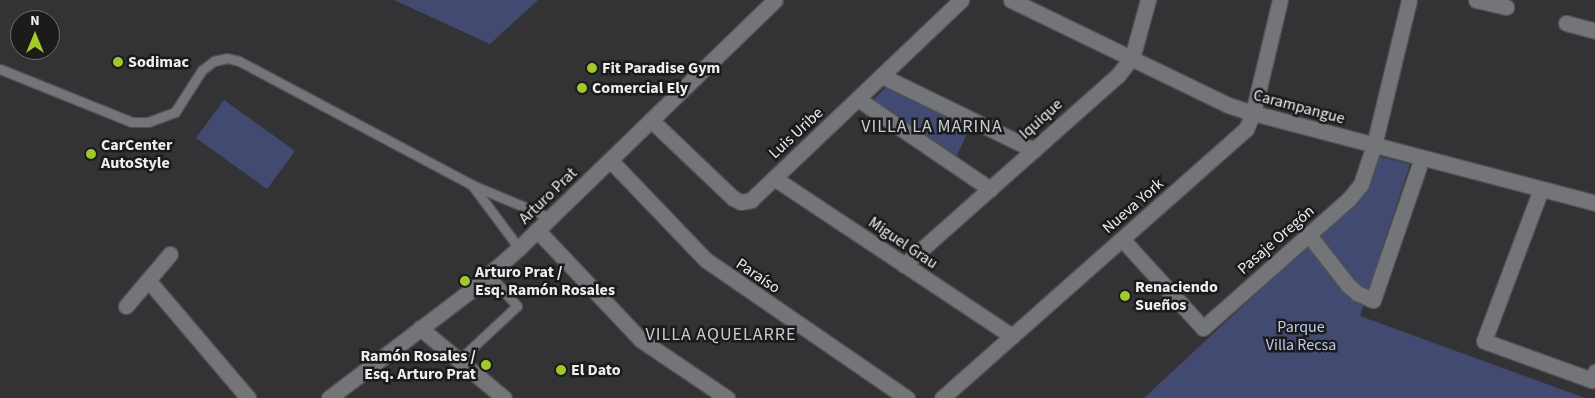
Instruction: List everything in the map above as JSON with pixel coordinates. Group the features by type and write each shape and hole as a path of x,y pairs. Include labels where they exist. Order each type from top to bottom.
{"street":[{"name":"Arturo Prat","path":"329,398 489,274 519,248 775,0"},
{"name":"Luis Uribe","path":"651,120 737,201 746,202 751,200 961,0"},
{"name":"Carampangue","path":"1011,0 1228,105 1253,114 1595,203"},
{"name":"Iquique","path":"904,264 1118,75 1132,58 1148,0"},
{"name":"Nueva York","path":"942,398 1249,125 1280,0"},
{"name":"Pasaje Oregón","path":"1122,239 1203,328 1356,192 1366,174 1409,0"},
{"path":"1476,0 1506,7"},
{"path":"1566,23 1595,32"},
{"path":"882,76 1034,150"},
{"path":"858,99 990,189"},
{"path":"1308,234 1348,285 1358,293 1373,300 1422,158"},
{"name":"Paraíso","path":"610,160 706,260 907,398"},
{"name":"Miguel Grau","path":"774,178 1012,336"},
{"path":"1541,189 1484,340 1594,376"},
{"path":"538,230 641,340 727,398"},
{"path":"126,306 170,254"},
{"path":"148,280 248,398"},
{"path":"420,328 504,398"}],"lane":[{"path":"0,69 132,122 148,122 175,112 202,70 214,61 227,58 240,61 472,185 551,218"},
{"path":"472,185 519,248"},
{"path":"459,360 517,306 489,274"}],"green space":[{"path":"394,0 538,0 490,44"},
{"path":"886,87 970,128 954,161 871,102"},
{"path":"224,100 295,151 267,189 196,138"},
{"name":"Parque Villa Recsa","path":"1373,155 1410,164 1360,316 1585,398 1144,398 1361,196"}],"place":[{"name":"Sodimac","path":"118,62"},
{"name":"Fit Paradise Gym","path":"592,68"},
{"name":"Comercial Ely","path":"582,88"},
{"name":"CarCenter AutoStyle","path":"91,154"},
{"name":"Arturo Prat / Esq. Ramón Rosales","path":"465,281"},
{"name":"Renaciendo Sueños","path":"1125,296"},
{"name":"Ramón Rosales / Esq. Arturo Prat","path":"486,365"},
{"name":"El Dato","path":"561,370"}],"district":[{"name":"VILLA LA MARINA","path":"932,127"},
{"name":"VILLA AQUELARRE","path":"721,335"}]}
